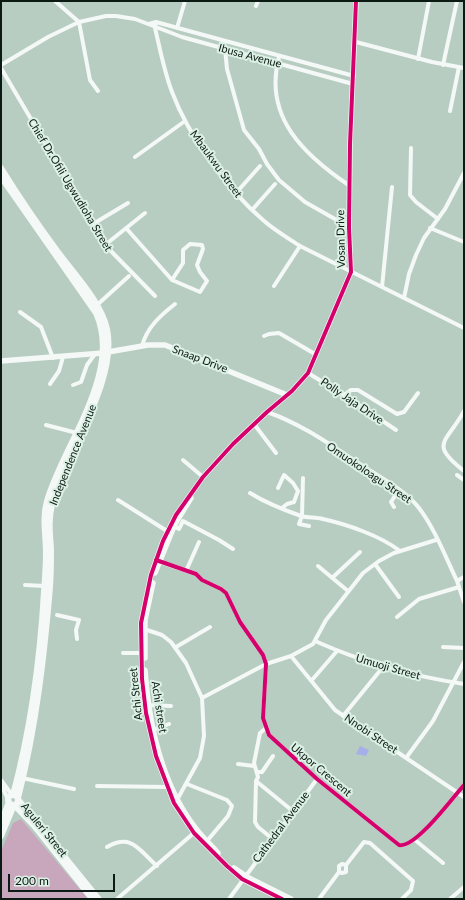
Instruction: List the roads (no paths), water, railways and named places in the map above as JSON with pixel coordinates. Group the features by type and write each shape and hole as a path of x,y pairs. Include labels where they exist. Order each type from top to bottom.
{"main road":[{"name":"Independence Avenue","path":"1,168 53,245 97,305 105,324 106,352 98,392 56,485"},
{"name":"Independence Avenue","path":"1,178 96,313 106,352"},
{"name":"Independence Avenue","path":"1,836 21,777 33,734 49,566 47,530 50,502 77,433 82,428"},
{"name":"Independence Avenue","path":"44,631 45,586 49,566"},
{"name":"Independence Avenue","path":"1,822 13,800"}],"street":[{"path":"55,1 78,22 90,80 98,92"},
{"path":"176,28 185,1"},
{"path":"256,6 258,1"},
{"name":"Vosan Drive","path":"205,475 254,424 287,395 308,373 351,272 349,227 353,84 356,42 356,1"},
{"path":"418,59 429,1"},
{"path":"443,65 457,1"},
{"name":"Ibusa Avenue","path":"1,66 48,37 78,22 106,16 135,19 155,28 225,49 353,84"},
{"path":"149,24 156,22"},
{"name":"Ibusa Avenue","path":"156,22 279,57 354,76"},
{"name":"Mbaukwu Street","path":"156,22 155,28 168,80 185,121 206,153 236,193 252,210 277,231 300,246 464,328"},
{"path":"356,42 418,59 464,68"},
{"path":"225,49 227,69 244,130 259,149 267,164 279,180 305,202 349,227"},
{"path":"279,57 275,93 281,113 304,148 314,160 350,186"},
{"name":"Chief Dr.Ofili Ugwudioha Street","path":"1,66 105,245 153,295"},
{"path":"450,111 459,67"},
{"path":"135,157 185,121"},
{"path":"411,148 410,195 416,202 438,219"},
{"path":"236,193 260,166"},
{"path":"404,298 414,260 430,228 438,219 464,173"},
{"path":"252,210 275,184"},
{"path":"382,287 392,187"},
{"path":"93,224 128,203"},
{"path":"105,245 145,212"},
{"path":"126,228 172,280 200,292 204,288 207,281 197,265 203,249 202,246 190,244 183,250 183,263 172,280"},
{"path":"430,228 464,242"},
{"path":"274,286 300,246"},
{"path":"97,305 129,276"},
{"path":"142,346 145,336 158,318 175,304"},
{"path":"20,312 41,327 53,358"},
{"path":"264,336 279,333 315,354"},
{"name":"Snaap Drive","path":"1,362 95,354 142,346 165,346 287,395"},
{"path":"73,385 81,382 87,364 95,354"},
{"path":"50,384 59,371 64,357"},
{"name":"Polly Jaja Drive","path":"308,373 344,394 396,430"},
{"path":"344,394 351,390 358,390 397,414 404,412 418,394"},
{"path":"464,411 456,426 445,440 442,448 445,455 464,471"},
{"name":"Omuokoloagu Street","path":"267,412 293,423 312,434 398,490 418,507 457,581 464,602"},
{"path":"254,424 276,453"},
{"path":"46,425 77,433"},
{"path":"183,460 205,475 206,479 184,508 158,561 199,576 202,580 221,588 227,595 240,622 263,656 266,664"},
{"name":"Achi Street","path":"205,475 181,506 167,531 147,591 142,629 141,653 146,713 156,756 167,787 195,832 243,877 282,899"},
{"path":"278,488 284,475 293,483 298,491 294,502 287,504 282,508"},
{"path":"457,475 464,480"},
{"path":"304,478 302,516 299,524 309,526"},
{"path":"394,507 391,502 398,490"},
{"path":"250,493 266,503 302,516 323,519 360,531 389,543 400,551"},
{"path":"118,500 167,531"},
{"path":"174,526 179,530 184,521 233,549"},
{"path":"202,698 266,664 291,656 315,641 326,620 359,576 375,564 400,551 436,540"},
{"path":"186,571 199,542"},
{"path":"332,578 360,552"},
{"path":"375,564 398,597"},
{"path":"318,566 348,591"},
{"path":"457,581 464,577"},
{"path":"25,585 45,586"},
{"path":"397,617 419,599 459,587"},
{"path":"57,615 79,620 76,630 77,639"},
{"path":"176,647 210,627"},
{"path":"142,629 166,637 176,647 186,663 202,698 204,724 202,750 196,768 188,784 176,801"},
{"name":"Achi street","path":"142,629 148,705 162,761 176,801"},
{"name":"Umuoji Street","path":"315,641 337,651 383,667 464,684"},
{"path":"443,647 464,648"},
{"path":"312,680 337,651"},
{"path":"122,653 141,653"},
{"name":"Nnobi Street","path":"291,656 312,680 327,702 343,716 464,797"},
{"path":"406,758 433,721 464,662"},
{"name":"Ukpor Crescent","path":"266,664 264,718 266,728 273,741 317,779 401,846 415,840"},
{"path":"343,716 383,667"},
{"path":"148,705 171,706"},
{"path":"154,730 169,724"},
{"path":"266,728 260,733 254,766 257,772 255,822 258,827 269,836"},
{"path":"257,772 262,772 273,756"},
{"path":"238,764 254,766"},
{"path":"21,777 74,789"},
{"name":"Cathedral Avenue","path":"229,899 243,877 317,779"},
{"path":"1,780 13,800"},
{"path":"256,781 289,808"},
{"path":"188,784 227,800 232,806 228,816 207,841"},
{"path":"1,785 13,800"},
{"path":"443,863 415,840 464,785"},
{"path":"97,786 167,787"},
{"name":"Aguleri Street","path":"13,800 92,899"},
{"name":"Aguleri Street","path":"13,800 99,899"},
{"path":"117,899 195,832 207,841 243,877 291,899"},
{"path":"107,848 122,841 129,842 157,866"},
{"path":"319,899 339,872 338,866 342,864 346,865 364,842 370,843 413,881 411,890 402,899"},
{"path":"450,899 464,887"}],"water":[{"path":"360,746 369,750 366,756 356,754"}]}
